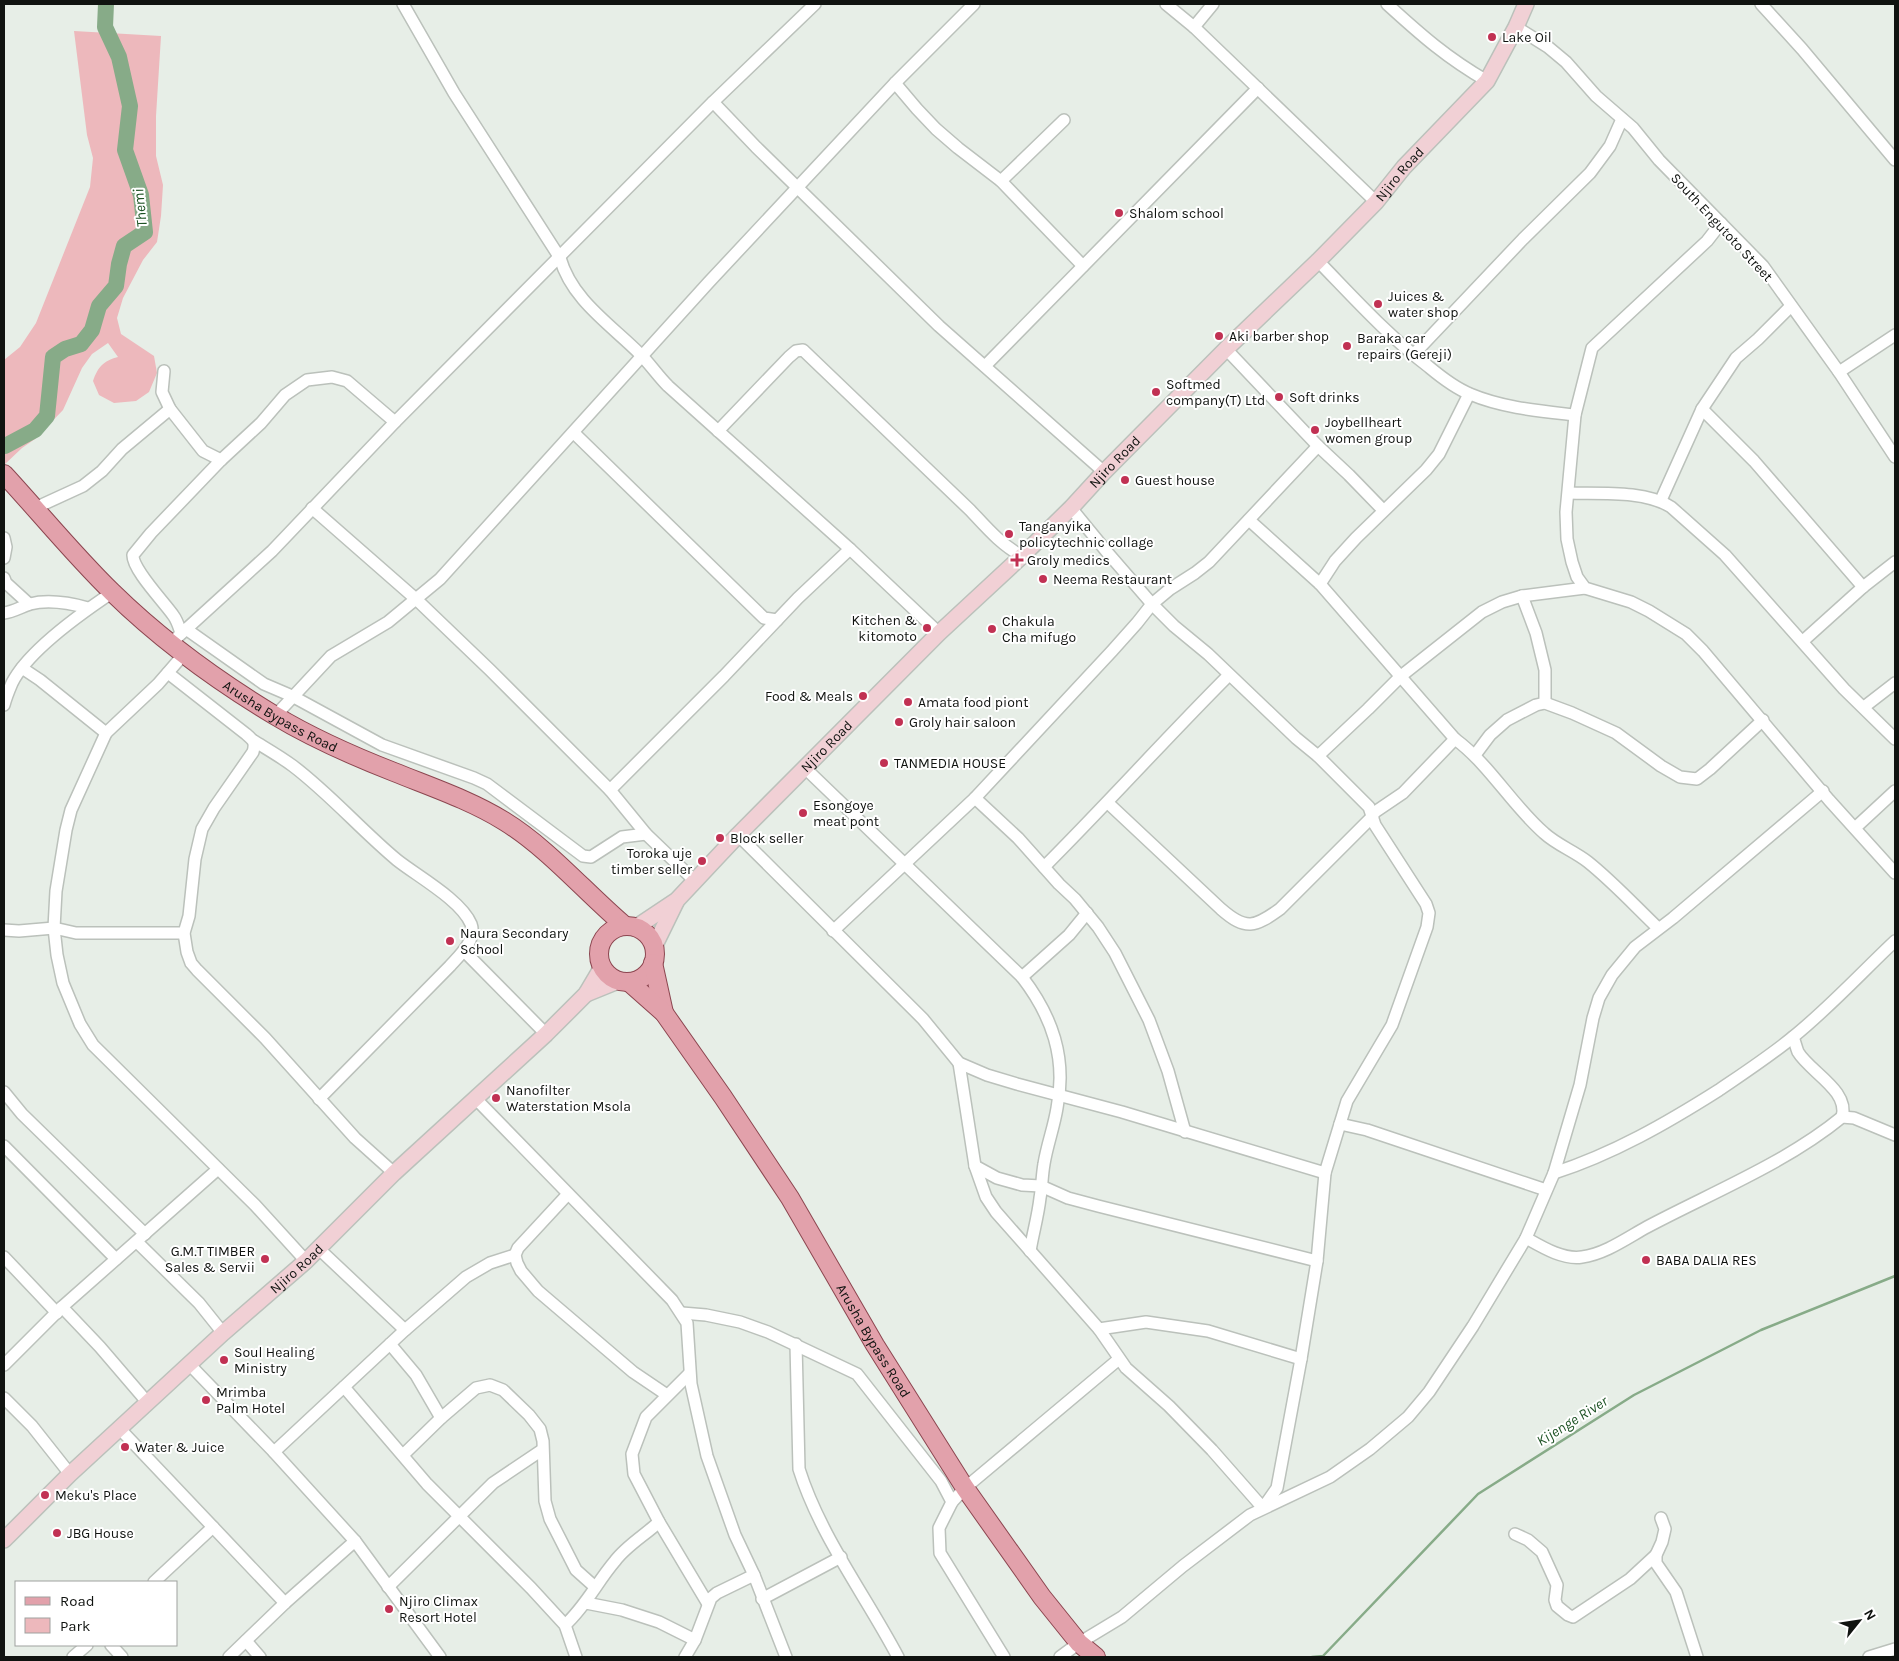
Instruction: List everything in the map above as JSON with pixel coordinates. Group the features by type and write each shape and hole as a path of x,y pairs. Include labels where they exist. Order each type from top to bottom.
{"main road":[{"name":"Arusha Bypass Road","path":"4,474 113,592 181,640 275,716 330,745 448,792 504,820 535,842 596,902 630,927 644,932 650,939 664,1013"},
{"path":"596,902 599,952 602,967"},
{"path":"600,945 610,932 630,927"},
{"path":"623,982 644,976 650,970 653,955"},
{"name":"Arusha Bypass Road","path":"602,967 606,973 623,982 664,1013 790,1198 875,1345 965,1488 1032,1582 1079,1643 1096,1657"}],"street":[{"path":"403,4 454,93 560,258 566,277 578,294 641,355 668,386 850,549 939,633"},
{"path":"306,1261 255,1204 107,1060 86,1035 63,983 54,928 56,891 70,810 106,734 168,673 181,640 204,615 258,563 395,422 713,102 815,4"},
{"path":"275,716 331,656 388,622 440,580 574,433 641,355 798,186 974,4"},
{"path":"1166,4 1194,27 1376,202"},
{"path":"1194,27 1213,4"},
{"path":"1387,4 1437,49 1459,65 1487,81"},
{"name":"Njiro Road","path":"630,927 677,900 738,835 939,633 1071,508 1226,349 1318,261 1376,202 1404,167 1487,81 1526,4"},
{"path":"1760,4 1802,49 1895,160"},
{"name":"South Engutoto Street","path":"1516,27 1555,52 1596,96 1622,119 1762,266 1839,372 1895,457"},
{"path":"896,83 936,129 1001,181 1083,266"},
{"path":"986,366 1258,88"},
{"path":"713,102 756,147 939,326 1104,472"},
{"path":"1413,355 1523,239 1590,174 1610,146 1622,119"},
{"path":"1001,181 1064,120"},
{"path":"1585,588 1577,577 1572,562 1567,539 1566,512 1575,415 1592,348 1707,241 1721,223"},
{"path":"1318,261 1413,355 1469,394 1522,408 1575,415"},
{"path":"1661,500 1702,409 1736,358 1792,306"},
{"path":"1839,372 1895,335"},
{"path":"1226,349 1318,446 1384,510"},
{"path":"718,431 789,357 796,351 804,350 970,510 991,533 1022,556"},
{"path":"164,371 162,392 170,409 203,451 221,460"},
{"path":"395,422 347,381 332,377 307,380 284,395 250,436 221,460 151,533 134,555 133,559 138,569 172,614 181,640 264,684 292,696 382,745 487,784 583,856 591,857 622,837 646,834"},
{"path":"1320,584 1340,556 1426,470 1439,454 1469,394"},
{"path":"35,508 83,486 102,471 122,449 170,409"},
{"path":"1702,409 1754,461 1863,587"},
{"path":"574,433 764,618 777,620"},
{"path":"833,932 976,798 1125,637 1152,604 1209,562 1318,446"},
{"path":"1568,493 1611,494 1661,500 1695,526 1725,555 1844,688 1895,739"},
{"path":"312,508 417,600 610,790 646,834 695,880"},
{"path":"1071,508 1106,552 1152,604 1296,738 1318,756 1363,800 1373,815 1374,823 1426,904 1429,913 1426,927 1392,1025 1350,1093 1325,1173 1317,1261 1301,1359 1277,1488 1263,1508"},
{"path":"1250,520 1320,584 1455,739 1476,755 1530,820 1544,834 1587,861 1658,928"},
{"path":"4,538 6,547 4,558"},
{"path":"610,790 798,598 850,549"},
{"path":"1804,642 1863,587 1895,562"},
{"path":"4,578 29,604"},
{"path":"1318,756 1400,676 1482,612 1502,602 1522,596 1585,588 1631,602 1670,622 1686,634 1703,650 1822,791 1895,873"},
{"path":"4,704 12,682 22,668 45,645 88,608 113,592"},
{"path":"1522,596 1536,633 1545,670 1546,703"},
{"path":"4,614 29,604 50,602 70,603 88,608"},
{"path":"22,668 40,680 106,734"},
{"path":"168,673 254,741 292,766 332,799 398,860 432,884 460,910 471,924 473,934 464,951 319,1099"},
{"path":"1044,867 1229,675"},
{"path":"1864,707 1895,683"},
{"path":"1476,755 1490,735 1507,720 1536,705 1546,703 1616,733 1661,766 1680,777 1697,779 1763,720"},
{"path":"1108,802 1221,909 1234,920 1243,924 1263,920 1280,909 1373,815 1403,792 1455,739"},
{"path":"254,741 253,752 214,808 202,829 195,859 189,916 184,933 191,963 266,1038 355,1138 394,1173"},
{"path":"805,768 1022,977 1048,1017 1057,1044 1059,1095 1044,1163 1030,1251"},
{"path":"1060,1657 1122,1617 1190,1560 1250,1515 1292,1497 1330,1477 1370,1449 1408,1417 1428,1392 1473,1326 1526,1238 1554,1173 1580,1085 1593,1018 1599,998 1612,975 1635,947 1673,918 1822,791"},
{"path":"1855,828 1895,791"},
{"path":"976,798 1018,838 1087,913 1115,953 1149,1020 1168,1071 1185,1132"},
{"path":"738,835 833,932 923,1019 959,1062 987,1075 1122,1112 1325,1173"},
{"name":"Njiro Road","path":"653,955 677,900"},
{"path":"1022,977 1069,935 1087,913"},
{"path":"4,930 19,931 54,928 76,933 184,933"},
{"path":"1554,1173 1585,1163 1689,1110 1749,1070 1793,1037 1895,941"},
{"path":"464,951 546,1034"},
{"name":"Njiro Road","path":"4,1540 70,1474 223,1333 306,1261 394,1173 546,1034 586,994 602,967"},
{"name":"Njiro Road","path":"586,994 623,982"},
{"path":"1793,1037 1798,1052 1834,1089 1843,1103 1842,1117"},
{"path":"959,1062 974,1166 979,1182 991,1204 1099,1329 1119,1358 1212,1450 1263,1508"},
{"path":"4,1092 22,1114 141,1238 223,1333"},
{"path":"476,1099 682,1312 687,1323 689,1336 689,1374 707,1456 735,1535 754,1575 786,1657"},
{"path":"1526,1238 1570,1258 1582,1258 1621,1242 1741,1179 1816,1136 1842,1117 1854,1118 1895,1135"},
{"path":"1340,1124 1367,1130 1546,1190"},
{"path":"4,1146 116,1259"},
{"path":"974,1166 997,1178 1022,1185 1041,1186 1068,1198 1317,1261"},
{"path":"4,1365 59,1310 218,1169"},
{"path":"568,1194 518,1248 515,1255 521,1271 538,1291 633,1372 667,1395"},
{"path":"318,1248 404,1330"},
{"path":"274,1452 404,1330 466,1277 490,1263 515,1255"},
{"path":"4,1257 100,1347 148,1403"},
{"path":"682,1312 740,1322 796,1344 857,1374 941,1481 952,1502"},
{"path":"1099,1329 1146,1322 1208,1331 1301,1359"},
{"path":"390,1344 416,1375 441,1418"},
{"path":"796,1344 799,1469 812,1504 898,1657"},
{"path":"1004,1657 940,1553 939,1528 952,1502 965,1488 1119,1358"},
{"path":"190,1365 274,1452 355,1541 439,1657"},
{"path":"689,1374 646,1417 632,1454 634,1474 659,1522 708,1604"},
{"path":"403,1455 441,1418 476,1388 490,1385 503,1390 529,1414 542,1434 545,1501 550,1519 576,1570 594,1587"},
{"path":"344,1387 427,1484 531,1588 564,1625 569,1634 576,1657"},
{"path":"4,1398 32,1426 70,1474"},
{"path":"120,1429 285,1603"},
{"path":"388,1587 493,1483 542,1450"},
{"path":"1515,1534 1528,1540 1542,1552 1557,1585 1555,1600 1557,1606 1572,1617 1630,1579 1656,1555 1662,1542 1664,1529 1661,1518"},
{"path":"564,1625 586,1603 594,1587 616,1558 659,1522"},
{"path":"155,1581 213,1527"},
{"path":"644,1535 672,1542"},
{"path":"230,1657 285,1603 355,1541"},
{"path":"1656,1555 1659,1569 1676,1592 1697,1657"},
{"path":"762,1599 841,1557"},
{"path":"685,1657 695,1640 708,1604 717,1593 754,1575"},
{"path":"586,1603 622,1610 658,1622 695,1640"},
{"path":"246,1641 260,1657"},
{"path":"73,1657 86,1646"},
{"path":"111,1646 122,1657"},
{"path":"1869,1657 1895,1649"}],"green space":[{"path":"74,31 161,36 156,116 156,156 163,185 157,242 143,260 123,298 117,318 121,334 154,356 157,373 149,392 136,401 114,403 99,395 93,381 97,372 108,360 118,357 108,343 92,354 82,368 63,410 35,439 4,465 4,360 20,347 36,323 90,187 93,158 87,135"}],"waterway":[{"name":"Themi","path":"5,446 35,430 47,416 53,357 65,349 81,344 92,330 99,306 116,286 124,246 145,232 141,195 125,150 130,106 119,57 105,27 106,4"},
{"name":"Kijenge River","path":"1312,1657 1323,1656 1478,1494 1634,1395 1761,1330 1895,1276"}],"place":[{"name":"Lake Oil","path":"1492,37"},
{"name":"Shalom school","path":"1119,213"},
{"name":"Juices & water shop","path":"1378,304"},
{"name":"Aki barber shop","path":"1219,336"},
{"name":"Baraka car repairs (Gereji)","path":"1347,346"},
{"name":"Softmed company(T) Ltd","path":"1156,392"},
{"name":"Soft drinks","path":"1279,397"},
{"name":"Joybellheart women group","path":"1315,430"},
{"name":"Guest house","path":"1125,480"},
{"name":"Tanganyika policytechnic collage","path":"1009,534"},
{"name":"Groly medics","path":"1017,560"},
{"name":"Neema Restaurant","path":"1043,579"},
{"name":"Kitchen & kitomoto","path":"927,628"},
{"name":"Chakula Cha mifugo","path":"992,629"},
{"name":"Food & Meals","path":"863,696"},
{"name":"Amata food piont","path":"908,702"},
{"name":"Groly hair saloon","path":"899,722"},
{"name":"TANMEDIA HOUSE","path":"884,763"},
{"name":"Esongoye meat pont","path":"803,813"},
{"name":"Block seller","path":"720,838"},
{"name":"Toroka uje timber seller","path":"702,861"},
{"name":"Naura Secondary School","path":"450,941"},
{"name":"Nanofilter Waterstation Msola","path":"496,1098"},
{"name":"G.M.T TIMBER Sales & Servii","path":"265,1259"},
{"name":"BABA DALIA RES","path":"1646,1260"},
{"name":"Soul Healing Ministry","path":"224,1360"},
{"name":"Mrimba Palm Hotel","path":"206,1400"},
{"name":"Water & Juice","path":"125,1447"},
{"name":"Meku's Place","path":"45,1495"},
{"name":"JBG House","path":"57,1533"},
{"name":"Njiro Climax Resort Hotel","path":"389,1609"}]}
